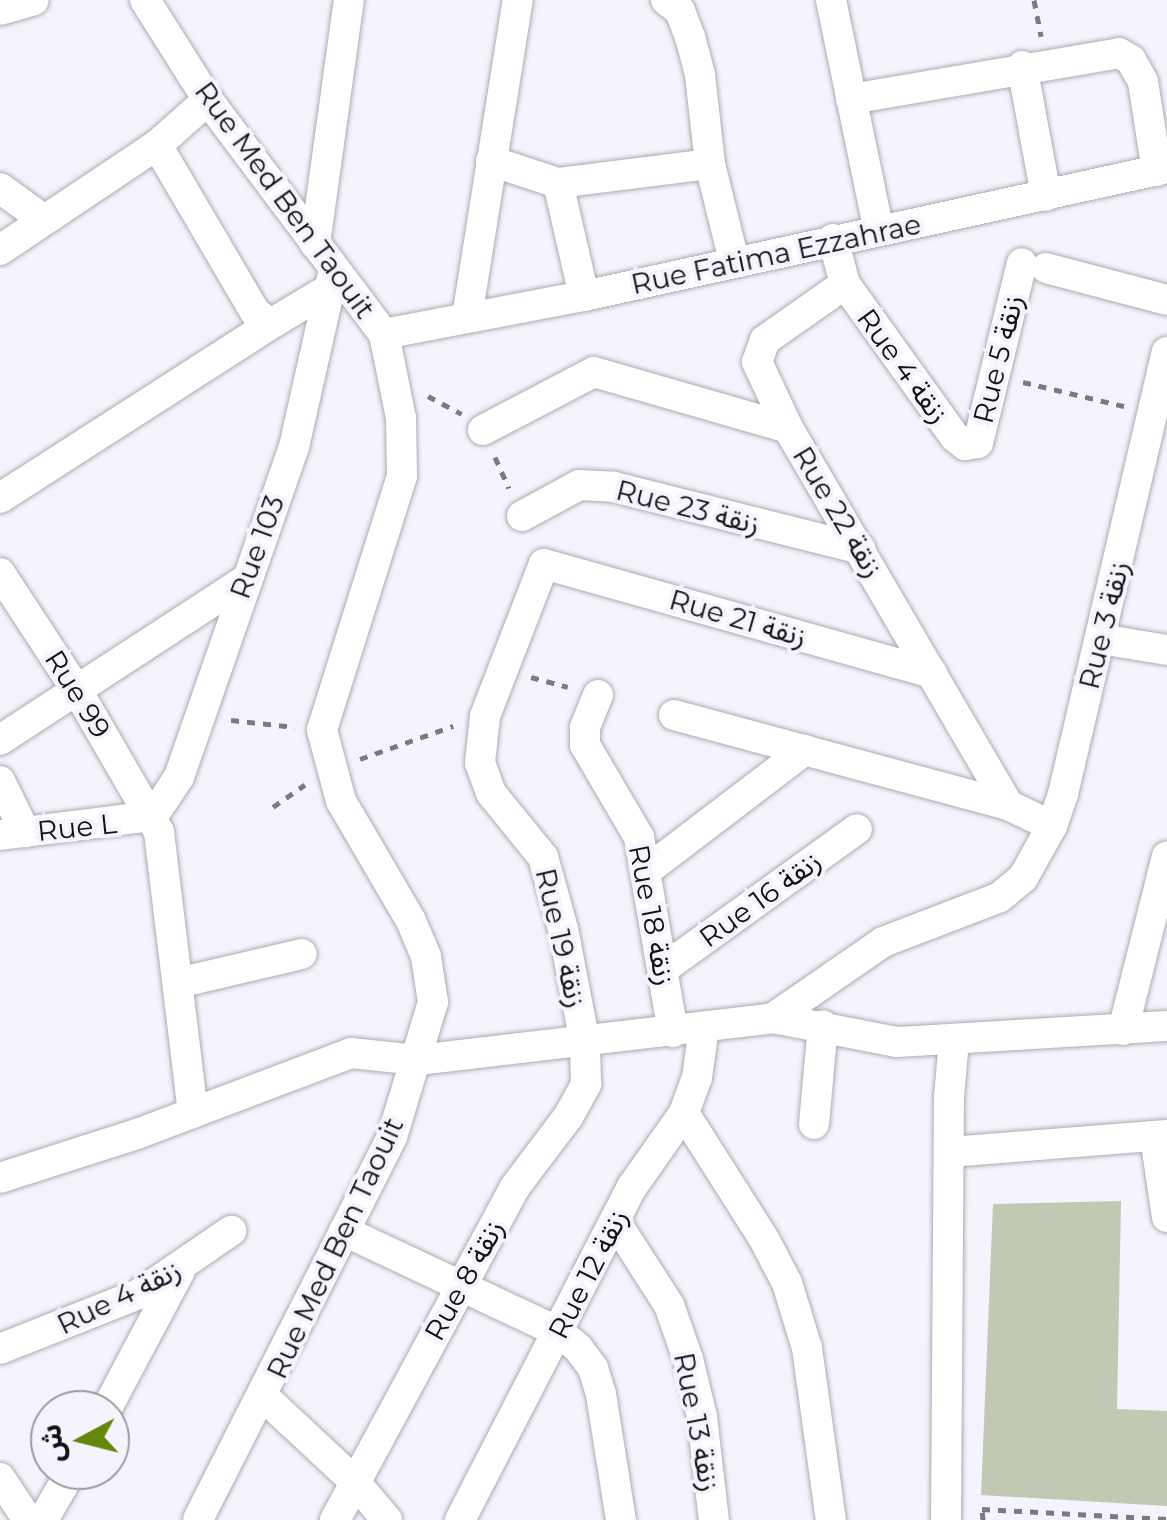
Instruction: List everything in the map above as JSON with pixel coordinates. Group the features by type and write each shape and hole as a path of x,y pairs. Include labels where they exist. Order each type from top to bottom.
{"street":[{"path":"0,10 34,0"},
{"name":"Rue Med Ben Taouit","path":"145,0 208,100 315,244 330,280 384,334 401,418 402,476 322,730 329,769 354,826 411,921 426,957 434,1002 392,1137 264,1397 198,1520"},
{"path":"315,244 349,0"},
{"path":"467,317 518,0"},
{"path":"666,0 680,11 700,75 710,164 734,262"},
{"path":"831,0 879,231"},
{"path":"851,99 1118,53 1131,60 1143,82 1162,170"},
{"path":"1034,65 1046,196"},
{"path":"0,250 157,145 208,100"},
{"path":"157,145 256,312 266,321 276,320"},
{"path":"491,161 558,182 710,164"},
{"name":"Rue Fatima Ezzahrae","path":"384,334 584,296 833,238 1162,170"},
{"path":"558,182 584,296"},
{"path":"0,188 44,220"},
{"path":"833,238 844,284"},
{"name":"Rue 5 زنقة","path":"965,445 978,443 996,376 1034,266 1167,300"},
{"path":"0,498 276,320 330,280"},
{"name":"Rue 103","path":"153,816 173,791 244,580 294,448 330,280"},
{"name":"Rue 22 زنقة","path":"844,284 765,340 757,362 788,428 1008,805"},
{"name":"Rue 4 زنقة","path":"844,284 954,436 965,445"},
{"name":"Rue 3 زنقة","path":"773,1018 899,932 1015,888 1052,826 1101,639 1167,352"},
{"path":"483,430 594,372 788,428"},
{"name":"Rue 23 زنقة","path":"522,516 579,485 614,487 860,549"},
{"name":"Rue 21 زنقة","path":"544,564 932,673"},
{"name":"Rue 19 زنقة","path":"544,564 484,716 480,763 491,792 543,857 563,929 585,1043"},
{"name":"Rue 99","path":"0,573 153,816 164,854 193,1113"},
{"path":"0,740 244,580"},
{"path":"1101,639 1167,650"},
{"name":"Rue 18 زنقة","path":"598,695 584,728 584,745 631,820 646,871 672,1032"},
{"path":"674,715 1008,805 1052,826"},
{"path":"646,871 805,750"},
{"path":"0,781 12,834"},
{"name":"Rue L","path":"12,834 153,816"},
{"name":"Rue 16 زنقة","path":"663,970 857,830"},
{"path":"1123,1030 1167,856"},
{"path":"178,983 302,954"},
{"path":"0,1176 193,1113 352,1053 418,1060 773,1018 897,1042 1167,1026"},
{"path":"814,1124 824,1025"},
{"name":"Rue 12 زنقة","path":"460,1520 645,1164 684,1113 697,1078 704,1027"},
{"path":"946,1520 949,1152 954,1041"},
{"name":"Rue 8 زنقة","path":"335,1520 516,1186 568,1117 586,1084 585,1043"},
{"path":"684,1113 764,1240 787,1284 807,1348 831,1520"},
{"path":"949,1152 1161,1136 1167,1217"},
{"name":"Rue 13 زنقة","path":"615,1222 668,1305 688,1359 702,1417 714,1520"},
{"name":"Rue 4 زنقة","path":"0,1349 124,1300 180,1270 231,1231"},
{"path":"344,1231 559,1332 578,1348 597,1381 620,1520"},
{"path":"117,1390 180,1270"},
{"path":"264,1397 355,1482 387,1520"},
{"path":"0,1478 28,1520"},
{"path":"42,1520 60,1490"}],"path":[{"path":"1034,0 1034,65"},
{"path":"996,376 1155,413"},
{"path":"272,807 329,769 484,716"},
{"path":"198,717 322,730"},
{"path":"982,1520 982,1509 1167,1519"}],"green space":[{"path":"1121,1201 1117,1409 1167,1411 1167,1506 981,1495 993,1204"}]}
